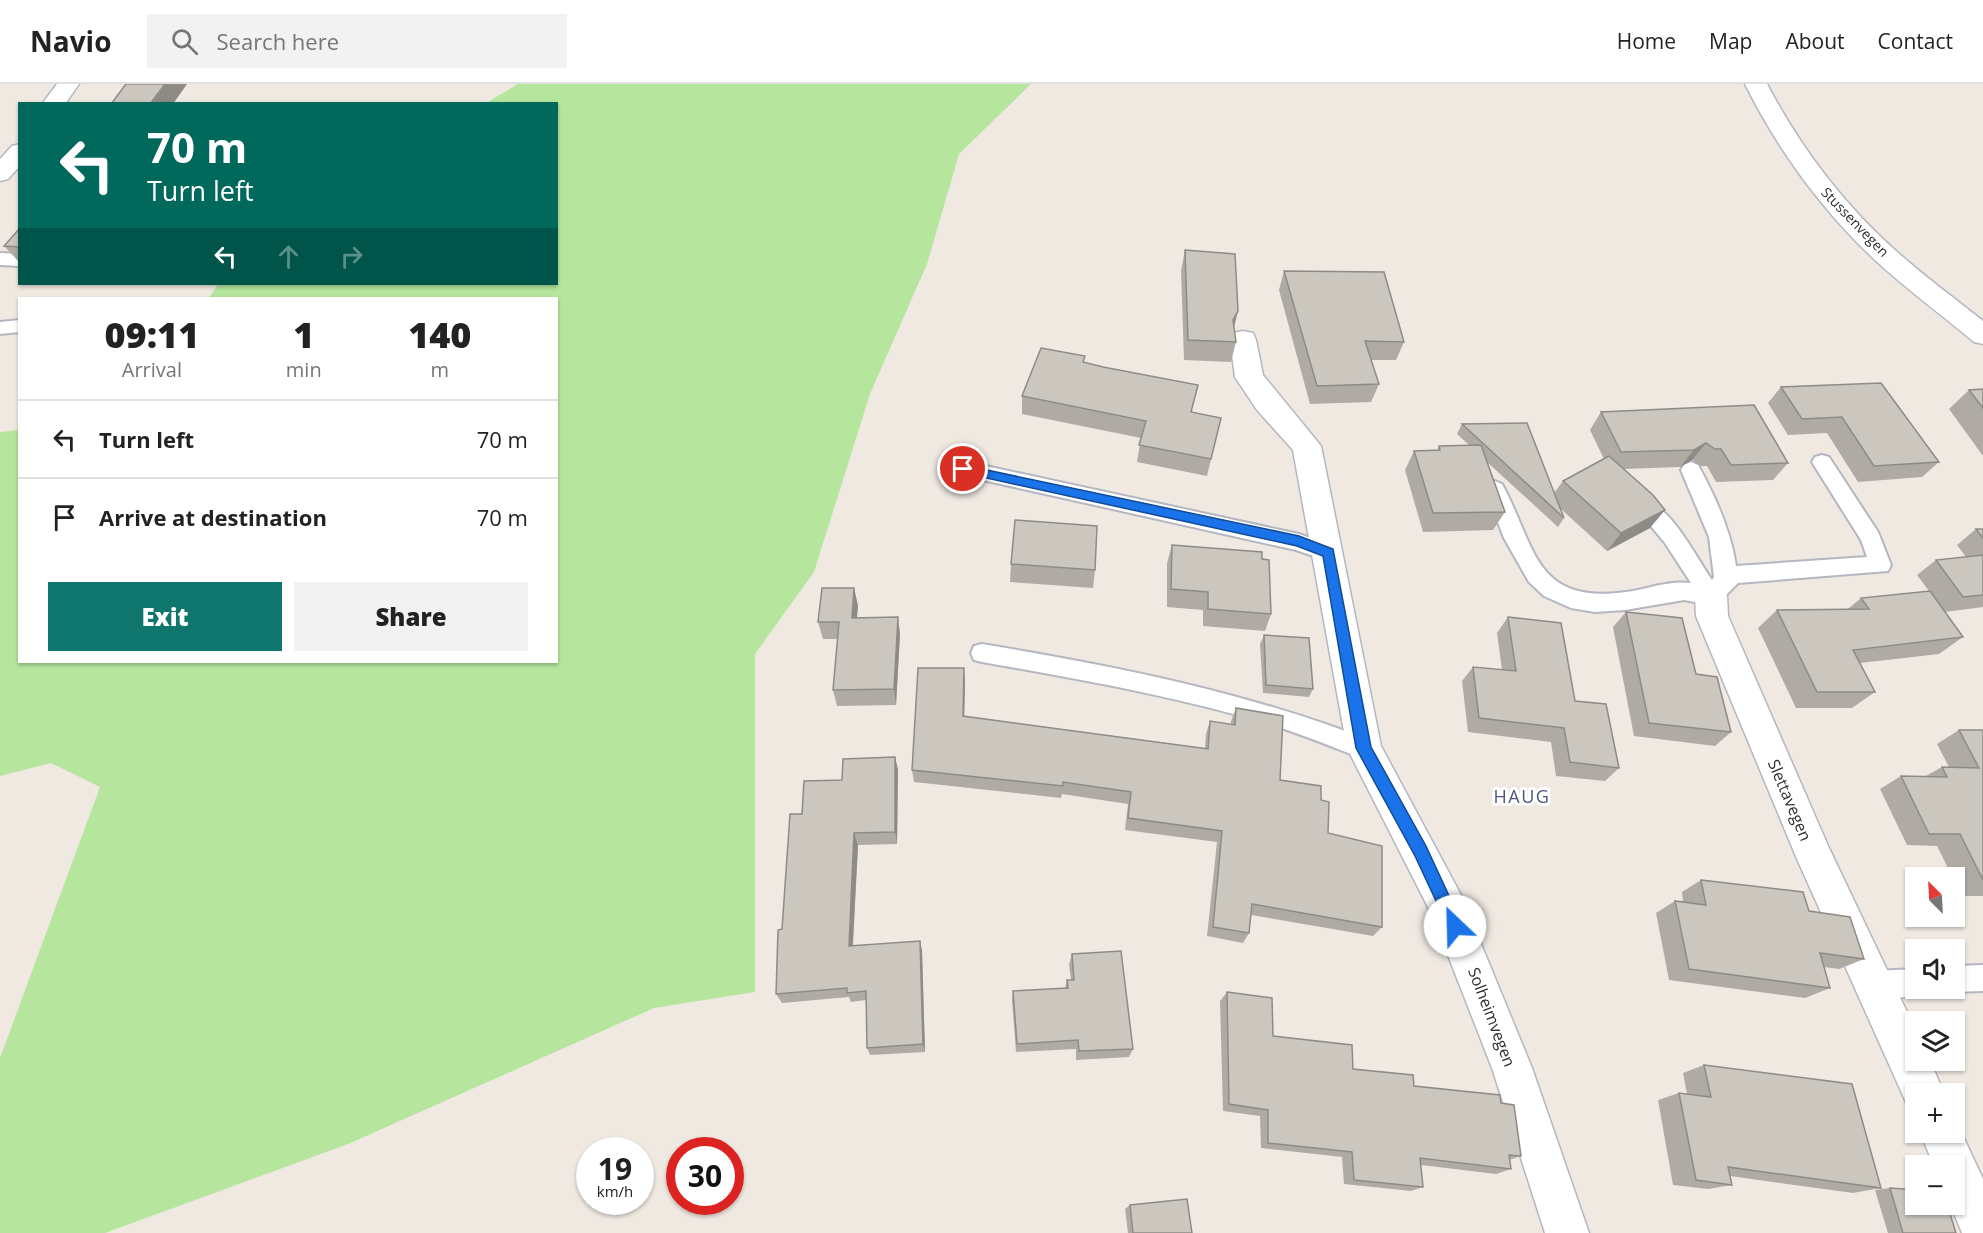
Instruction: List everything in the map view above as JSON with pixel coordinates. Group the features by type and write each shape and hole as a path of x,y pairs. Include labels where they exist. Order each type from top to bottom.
{"street":[{"path":"54,102 68,84"},
{"name":"Stussenvegen","path":"1756,84 1788,141 1839,208 1873,244 1983,335"},
{"path":"0,174 18,153"},
{"name":"Solheimvegen","path":"1243,340 1250,377 1267,403 1307,446 1364,748 1448,908 1509,1061 1567,1233"},
{"name":"Slettavegen","path":"1718,588 1712,616 1815,859 1919,1083"},
{"path":"1946,1143 1983,1230"}],"lane":[{"path":"0,259 18,260"},
{"path":"1495,489 1522,555 1541,582 1560,597 1598,605 1718,588 1735,575 1880,565 1871,538 1822,462"},
{"path":"963,469 1299,542 1328,553"},
{"path":"1691,470 1720,535 1726,568 1718,588"},
{"name":"Slettavegen","path":"1650,513 1718,588"},
{"path":"982,653 1214,698 1306,724 1364,748"},
{"path":"1965,979 1983,978"},
{"path":"1873,984 1905,983"}],"green space":[{"path":"518,84 1031,84 959,154 927,264 870,394 814,572 755,654 755,992 654,1008 348,1144 105,1233 0,1233 0,1058 100,787 51,763 0,776 0,432 18,430 18,663 558,663 558,297 210,297 217,285 558,285 558,102 488,102"}],"building":[{"path":"126,84 165,84 152,102 112,102"},
{"path":"18,230 18,247 4,246"},
{"path":"1185,250 1235,254 1238,311 1233,320 1236,342 1188,340"},
{"path":"1284,271 1384,272 1404,342 1365,341 1379,384 1317,386"},
{"path":"1041,348 1085,356 1083,362 1103,367 1198,385 1191,412 1221,418 1211,459 1139,445 1146,421 1022,396"},
{"path":"1881,383 1939,462 1874,466 1842,417 1802,419 1781,387"},
{"path":"1983,389 1983,408 1969,390"},
{"path":"1754,405 1788,463 1731,465 1721,449 1715,449 1706,443 1694,450 1621,452 1601,412"},
{"path":"1527,423 1564,518 1462,424"},
{"path":"1481,445 1505,512 1433,513 1414,451 1440,450 1439,446"},
{"path":"1609,456 1653,495 1665,510 1621,533 1563,481"},
{"path":"1015,520 1097,526 1095,570 1011,564"},
{"path":"1976,529 1983,529 1983,538"},
{"path":"1172,545 1262,552 1262,559 1269,560 1271,614 1208,609 1208,592 1171,589"},
{"path":"1983,555 1983,595 1963,597 1936,560"},
{"path":"822,588 854,588 852,618 898,617 894,689 833,690 839,622 818,622"},
{"path":"1930,591 1963,637 1853,650 1875,692 1817,692 1777,610 1869,609 1861,598"},
{"path":"1626,612 1682,618 1696,674 1717,677 1731,732 1649,723"},
{"path":"1508,617 1561,623 1575,701 1606,704 1619,768 1570,762 1564,728 1479,718 1473,667 1516,671"},
{"path":"1264,635 1309,638 1313,689 1266,685"},
{"path":"918,668 964,668 963,716 1208,749 1210,721 1235,725 1236,708 1283,716 1280,780 1321,786 1321,800 1329,802 1328,833 1382,846 1382,927 1252,904 1249,933 1213,927 1222,831 1128,818 1131,792 1063,782 1063,786 912,770"},
{"path":"1959,730 1983,730 1983,880 1960,834 1929,834 1901,776 1947,777 1942,767 1979,768"},
{"path":"895,757 895,832 854,833 849,946 920,941 923,1044 867,1048 866,991 847,993 847,988 776,994 778,930 782,929 790,814 802,814 804,781 842,780 843,759"},
{"path":"1701,880 1803,892 1809,911 1850,917 1864,959 1820,953 1830,988 1689,969 1675,901 1706,905"},
{"path":"1121,951 1133,1049 1079,1051 1078,1040 1017,1044 1013,991 1068,988 1067,980 1074,980 1072,954"},
{"path":"1227,992 1272,998 1273,1036 1352,1045 1353,1069 1413,1075 1414,1086 1500,1095 1501,1103 1514,1105 1521,1156 1509,1155 1511,1169 1420,1158 1423,1187 1354,1180 1352,1152 1268,1143 1268,1110 1229,1104"},
{"path":"1704,1065 1852,1084 1881,1188 1728,1167 1732,1185 1696,1180 1679,1093 1711,1097"},
{"path":"1890,1188 1905,1189 1905,1215 1950,1215 1956,1233 1903,1233"},
{"path":"1187,1199 1192,1233 1133,1233 1130,1205"}],"district":[{"name":"HAUG","path":"1522,797"}],"route":[{"path":"963,469 1299,542 1328,553 1364,748 1370,763 1420,851 1455,926"}]}
